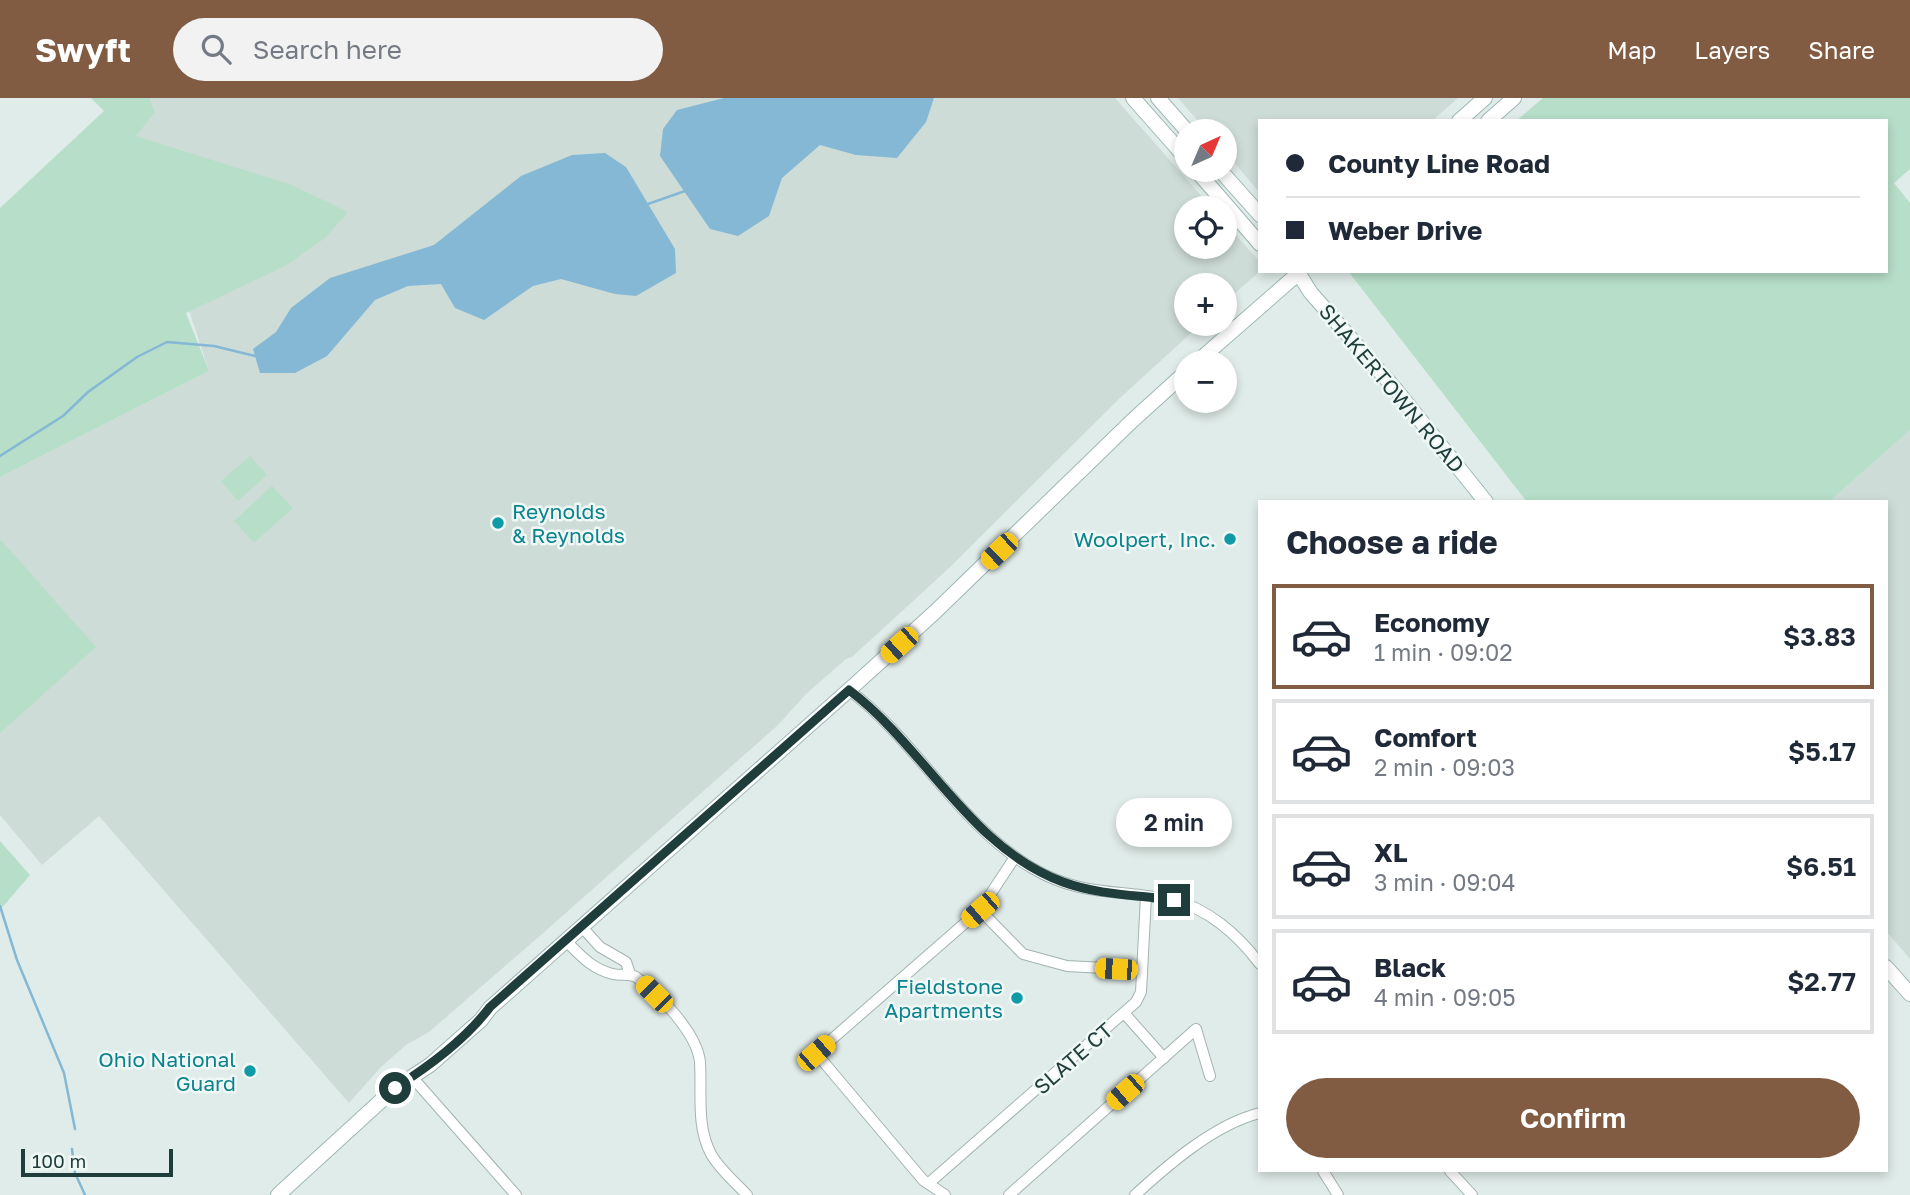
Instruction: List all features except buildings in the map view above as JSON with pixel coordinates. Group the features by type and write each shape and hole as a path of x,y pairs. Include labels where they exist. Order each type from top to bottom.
{"main road":[{"path":"1133,98 1174,144"},
{"path":"1158,98 1176,119"},
{"path":"1461,119 1485,98"},
{"path":"1490,119 1514,98"},
{"path":"1206,182 1258,242"},
{"path":"1231,182 1258,213"},
{"path":"1210,350 1296,273"},
{"name":"SHAKERTOWN ROAD","path":"1298,273 1484,500"},
{"path":"278,1195 332,1148 340,1137 481,1020 490,1007 849,690 1174,383"},
{"path":"1888,969 1910,994"}],"street":[{"path":"849,690 872,708 982,828 1015,857 1062,882 1089,891 1174,900 1202,912 1231,931 1258,962"},
{"path":"944,1195 929,1184 816,1053 980,910 1015,857"},
{"name":"SLATE CT","path":"929,1184 1136,1002 1141,992 1146,896"},
{"path":"980,910 1023,954 1067,966 1141,970"},
{"path":"582,927 600,947 626,962 630,974 643,982 685,1026 700,1062 700,1101 705,1137 711,1153 747,1195"},
{"path":"566,941 588,964 603,972 618,976 630,974"},
{"path":"1124,1013 1164,1058"},
{"path":"1009,1195 1196,1029 1210,1076"},
{"path":"412,1077 516,1195"},
{"path":"1135,1195 1190,1150 1222,1130 1258,1114"},
{"path":"1324,1172 1338,1195"},
{"path":"1451,1172 1472,1195"}],"shaded area":[{"path":"118,98 1115,98 1174,165 1174,182 1189,182 1201,196 1174,196 1174,259 1237,259 1237,236 1258,260 1258,273 1237,291 1237,273 1174,273 1174,336 1188,336 1120,398 948,569 852,657 846,659 806,694 778,725 429,1032 406,1045 381,1067 349,1103 99,816 42,865 0,815 0,477 209,371"},
{"path":"1178,98 1458,98 1434,119 1258,119 1258,191 1237,166 1237,119 1196,119"},
{"path":"1910,430 1910,959 1888,933 1888,500 1831,500"}],"green space":[{"path":"91,98 149,98 155,112 136,136 292,185 348,212 325,238 287,265 186,313 209,371 0,477 0,208 104,111"},
{"path":"1543,98 1910,98 1910,169 1894,183 1910,203 1910,430 1831,500 1525,500 1350,273 1888,273 1888,119 1518,119"},
{"path":"250,456 267,475 238,501 221,481"},
{"path":"272,486 293,508 254,543 234,521"},
{"path":"0,541 96,647 0,733"},
{"path":"0,841 30,875 0,910"}],"water":[{"path":"724,98 934,98 926,122 897,158 856,155 820,145 782,178 769,216 738,236 710,229 660,156 663,129 677,110"},
{"path":"605,153 626,167 675,249 676,273 636,296 615,294 561,279 533,286 484,320 455,308 441,284 408,286 375,300 327,356 295,373 260,373 253,349 276,332 291,308 330,278 434,245 521,176 572,155"}],"waterway":[{"path":"648,204 685,191"},
{"path":"0,456 63,416 88,392 137,357 167,342 214,346 255,356"},
{"path":"0,906 17,960 64,1073 75,1129"},
{"path":"72,1149 75,1173 85,1195"}],"place":[{"name":"Reynolds & Reynolds","path":"498,523"},
{"name":"Woolpert, Inc.","path":"1230,539"},
{"name":"Fieldstone Apartments","path":"1017,998"},
{"name":"Ohio National Guard","path":"250,1071"}],"route":[{"path":"395,1088 430,1065 481,1020 490,1007 849,690 872,708 982,828 1005,850 1033,869 1089,891 1174,900"}]}
